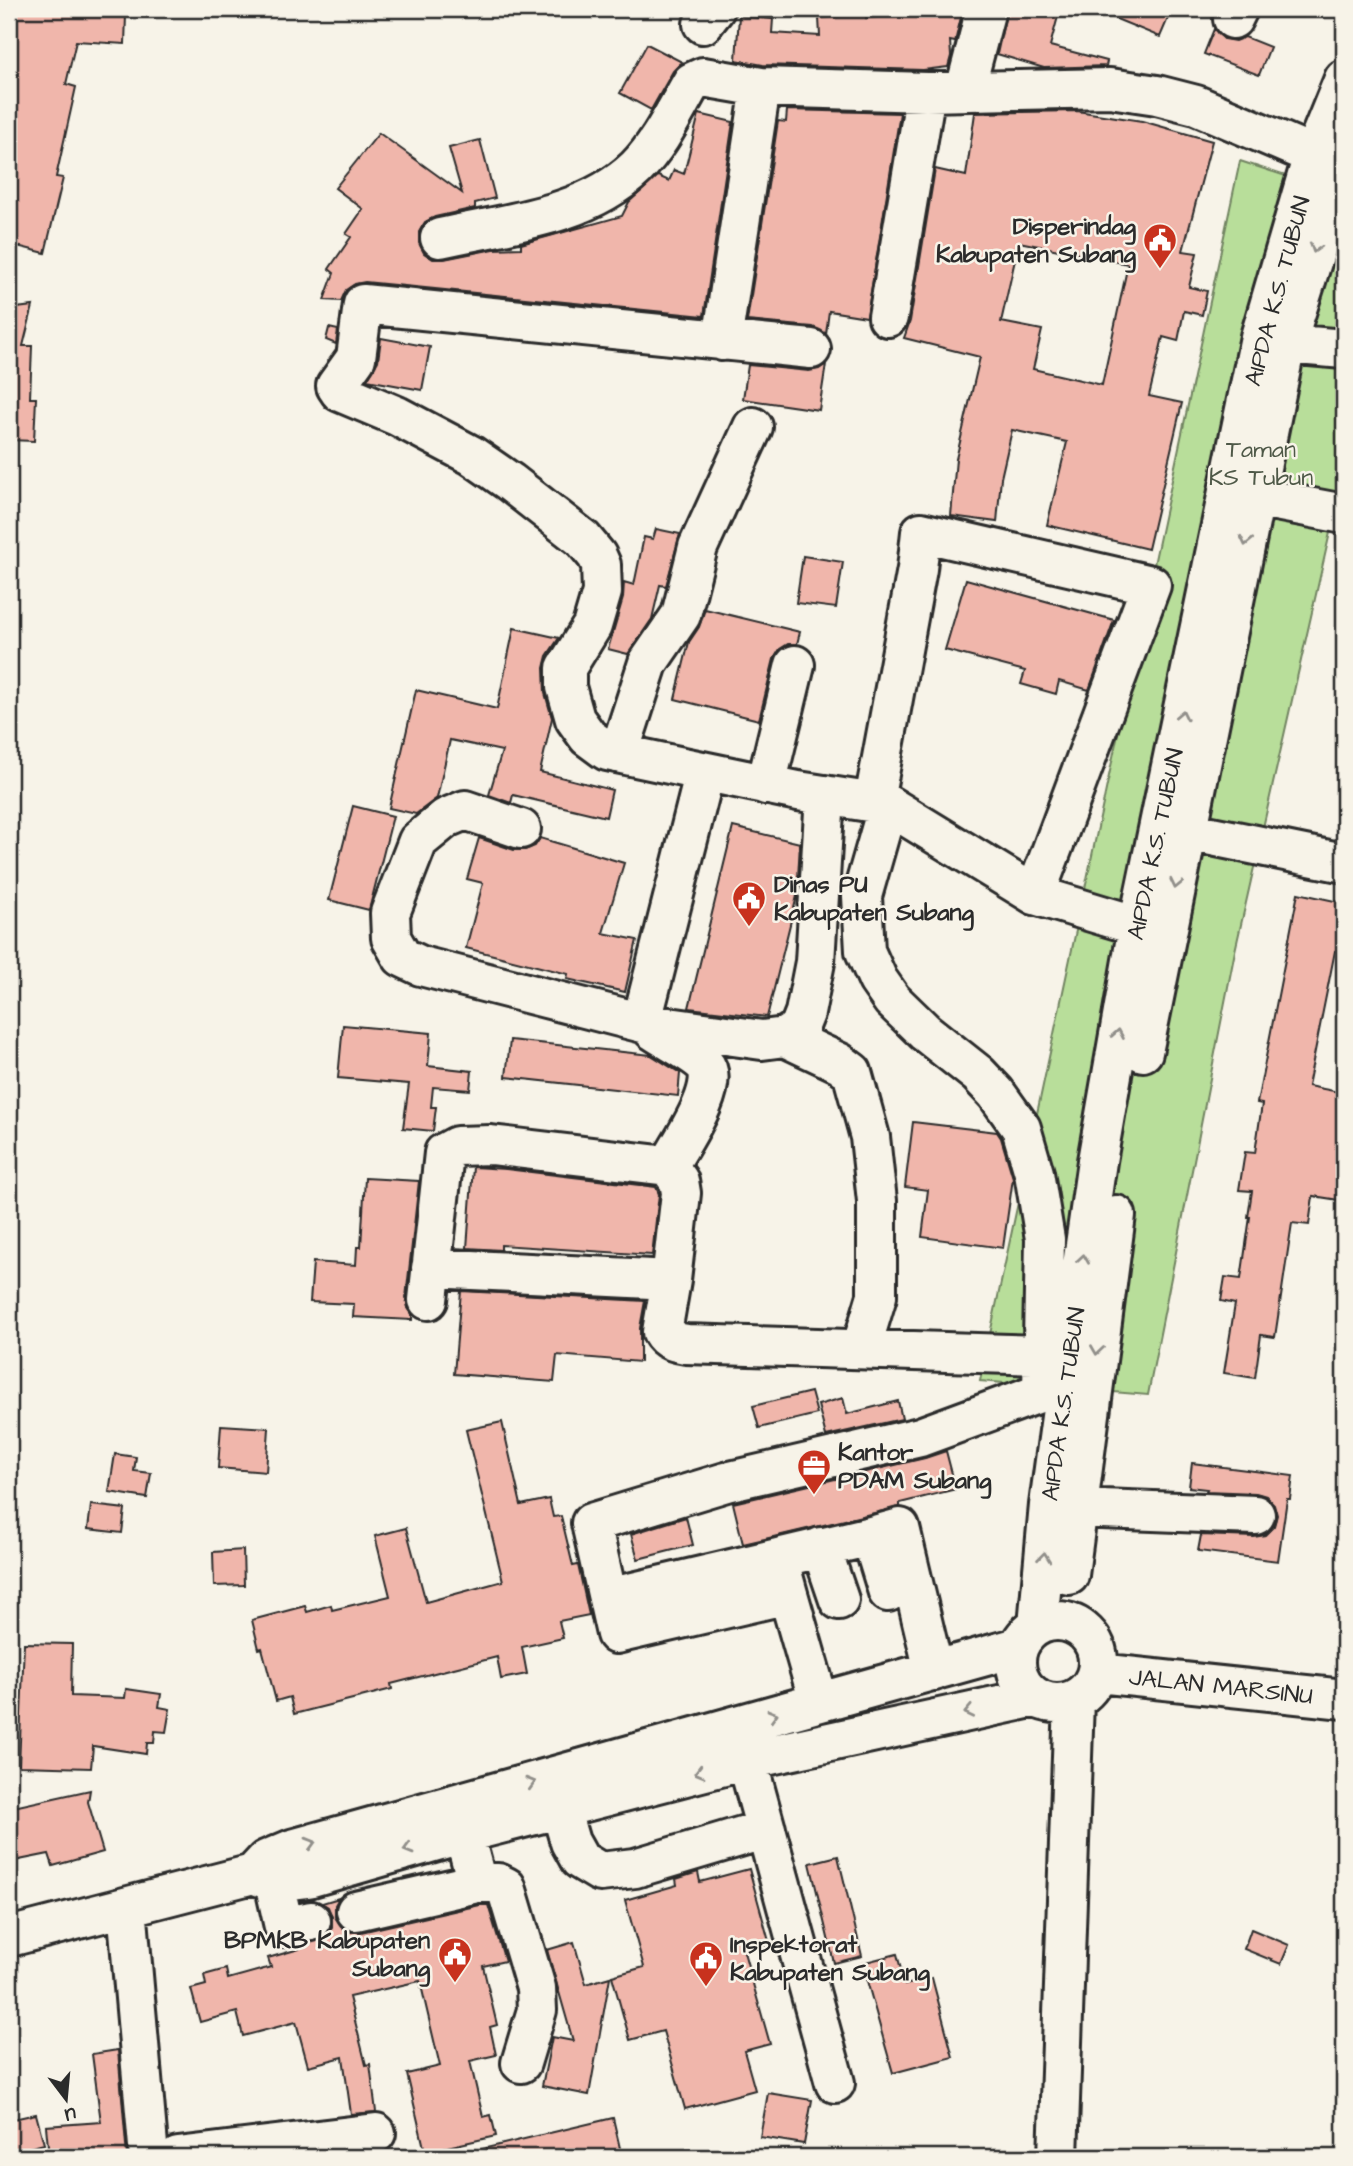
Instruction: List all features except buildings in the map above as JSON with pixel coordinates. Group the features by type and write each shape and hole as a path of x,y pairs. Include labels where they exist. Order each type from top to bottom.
{"street":[{"path":"965,90 986,9"},
{"path":"440,238 545,214 579,204 609,189 636,167 659,139 692,82 703,77 761,87 926,92 1110,88 1157,95 1196,105 1329,158"},
{"name":"AIPDA K.S. TUBUN","path":"1040,1631 1076,1508 1066,1393 1135,1097 1151,1002 1286,344 1329,158 1344,79"},
{"path":"722,341 761,87"},
{"path":"888,317 926,92"},
{"name":"AIPDA K.S. TUBUN","path":"1040,1631 1049,1505 1097,1161 1138,926 1260,337 1329,158"},
{"path":"811,349 363,304 356,358 336,386 340,392 397,416 471,455 583,539 597,556 601,565 603,592 592,626 566,668 566,687 575,719 587,737 607,751 766,785 881,803 1035,895 1138,926"},
{"path":"1286,344 1344,349"},
{"path":"619,754 648,663 681,615 698,547 753,427"},
{"path":"1255,497 1344,514"},
{"path":"934,1671 900,1528 821,1547 783,1576 616,1634 592,1523 726,1482 920,1437 1066,1393 1041,1355 1045,1239 1034,1174 1021,1128 996,1093 978,1074 925,1032 892,1000 878,981 865,951 862,896 881,803 921,532 1151,585 1035,895"},
{"path":"766,785 795,665"},
{"path":"668,1166 708,1093 710,1078 706,1065 654,1031 647,1024 643,1013 705,772"},
{"path":"521,829 465,810 446,818 418,841 390,913 391,938 402,957 421,966 647,1024 762,1040 785,1037 799,1028 806,1013 815,962 825,795"},
{"path":"1187,831 1344,863"},
{"path":"785,1037 840,1063 852,1072 870,1137 877,1201 877,1296 861,1349"},
{"path":"671,1280 430,1284 444,1153 457,1146 491,1145 668,1166 679,1181 681,1193 671,1280 662,1332 665,1338 675,1342 1041,1355"},
{"path":"1076,1508 1255,1515"},
{"path":"871,1536 888,1592"},
{"path":"821,1547 839,1600"},
{"path":"783,1576 819,1702"},
{"path":"311,1921 284,1927 263,1878 266,1860 292,1849 934,1671 1040,1631 1080,1626 1093,1639 1099,1655 1086,1687 1058,2157"},
{"path":"1040,1631 1016,1662 1018,1676 1025,1688 1036,1697 1055,1703 1086,1687"},
{"name":"JALAN MARSINU","path":"1086,1687 1344,1699"},
{"path":"9,1937 127,1907 263,1878 308,1878 461,1834 747,1760 1036,1697"},
{"path":"747,1760 835,2083"},
{"path":"560,1808 570,1842 580,1860 600,1872 635,1868 766,1829"},
{"path":"461,1834 477,1883"},
{"path":"356,1911 477,1883 498,1883 506,1887 536,1988 537,2010 520,2063"},
{"path":"127,1907 149,2157"},
{"path":"178,2157 376,2133"}],"green space":[{"name":"Taman KS Tubun","path":"1240,161 1344,195 1344,471 1235,951 1148,1395 980,1381"}],"place":[{"name":"Disperindag Kabupaten Subang","path":"1160,270"},
{"name":"Dinas PU Kabupaten Subang","path":"749,928"},
{"name":"Kantor PDAM Subang","path":"814,1496"},
{"name":"BPMKB Kabupaten Subang","path":"455,1984"},
{"name":"Inspektorat Kabupaten Subang","path":"706,1988"}]}
